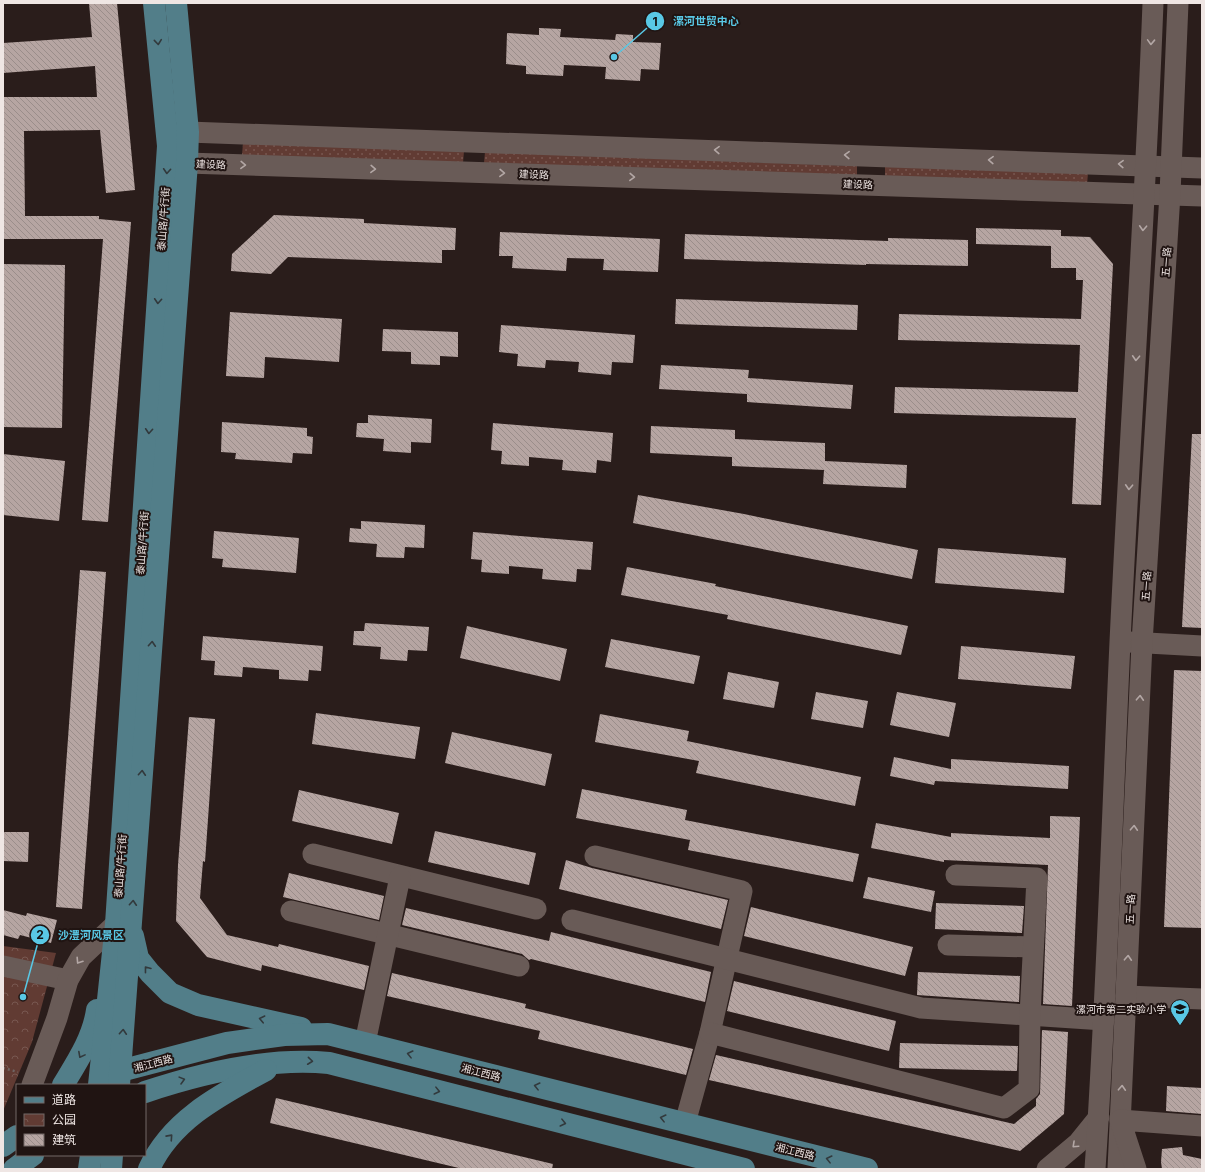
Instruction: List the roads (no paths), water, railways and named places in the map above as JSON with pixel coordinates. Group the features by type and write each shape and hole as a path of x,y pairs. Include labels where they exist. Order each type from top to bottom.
{"main road":[{"name":"泰山路/牛行街","path":"123,925 168,146 154,3"},
{"name":"泰山路/牛行街","path":"106,1082 123,925 188,163 188,132 176,3"},
{"path":"123,925 138,958 150,973 170,993 198,1005 328,1034"},
{"path":"64,1084 81,1055 95,1023 105,956 123,925"},
{"name":"湘江西路","path":"106,1082 227,1043 284,1035 328,1034 867,1169"},
{"path":"146,1092 182,1080 217,1072 304,1061 329,1063 713,1165 744,1169"},
{"path":"148,1169 157,1151 180,1126 205,1104 276,1064"},
{"path":"14,1169 32,1156"},
{"path":"89,1169 91,1156"},
{"path":"111,1169 112,1156"}],"street":[{"name":"五一路","path":"1095,1169 1104,1020 1120,642 1145,194 1153,3"},
{"name":"五一路","path":"1118,1169 1142,643 1170,194 1178,3"},
{"path":"168,146 188,132 1202,168"},
{"path":"474,172 475,142"},
{"name":"建设路","path":"168,146 188,163 1202,196"},
{"path":"870,156 870,185"},
{"path":"1120,642 1202,646"},
{"path":"313,854 400,877 536,909"},
{"path":"595,856 742,891 710,1033 685,1123"},
{"path":"710,1033 1004,1108 1029,1090 1030,1015 1037,878 956,875"},
{"path":"365,1043 400,877"},
{"path":"291,911 388,933 519,966"},
{"path":"572,920 921,1008 1104,1020"},
{"path":"32,1084 58,1018 68,980 81,957 123,925"},
{"path":"948,945 1033,947"},
{"path":"3,966 68,980"},
{"path":"1126,996 1202,998"},
{"path":"1046,1169 1078,1143 1099,1117"},
{"path":"1136,1169 1120,1120 1202,1126"}],"place":[{"name":"漯河世贸中心","path":"614,57"},
{"name":"沙澧河风景区","path":"23,997"},
{"name":"漯河市第二实验小学","path":"1180,1026"}]}
